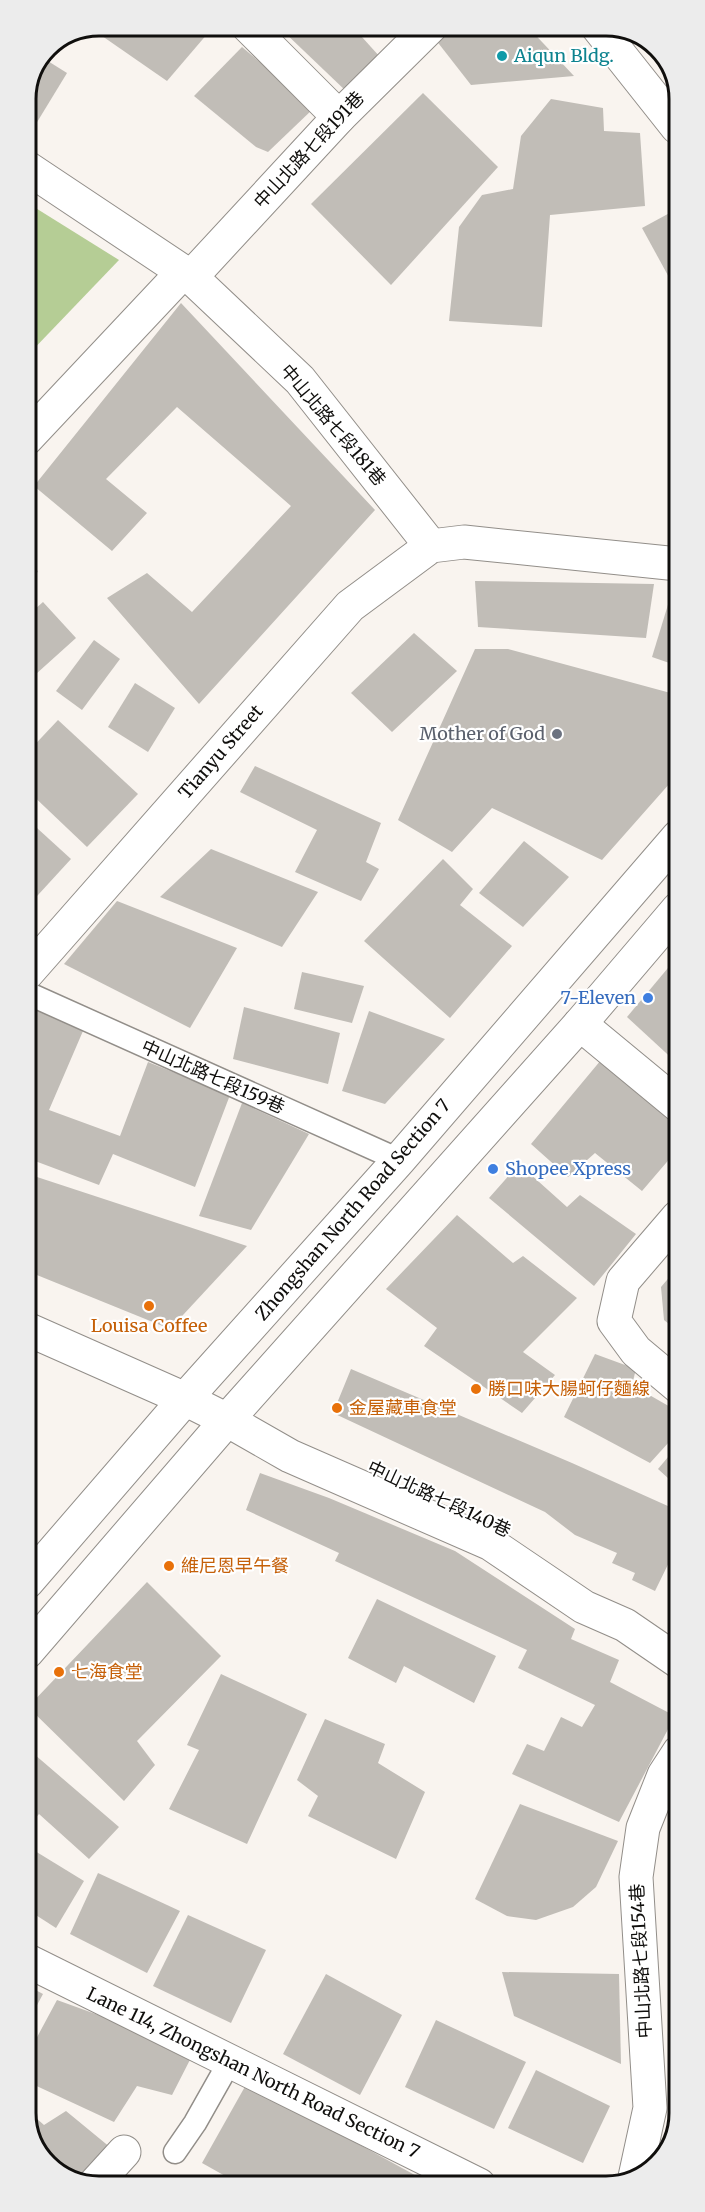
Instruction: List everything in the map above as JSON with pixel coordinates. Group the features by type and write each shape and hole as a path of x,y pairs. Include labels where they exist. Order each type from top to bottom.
{"street":[{"path":"258,36 339,117"},
{"name":"中山北路七段191巷","path":"36,429 421,36"},
{"path":"605,36 669,117"},
{"name":"中山北路七段181巷","path":"36,174 187,274 300,380 430,546"},
{"path":"430,546 464,542 669,563"},
{"name":"Tianyu Street","path":"36,963 350,606 430,546"},
{"name":"Zhongshan North Road Section 7","path":"36,1572 185,1399 399,1160 669,847"},
{"path":"36,1642 227,1420 580,1024 669,920"},
{"path":"580,1024 669,1098"},
{"path":"669,1227 623,1281 614,1321 636,1351 669,1379"},
{"name":"中山北路七段140巷","path":"36,1333 185,1399 290,1456 491,1544 584,1607 625,1624 669,1655"},
{"name":"中山北路七段154巷","path":"637,2167 650,2108 636,1877 643,1828 669,1767"},
{"name":"Lane 114, Zhongshan North Road Section 7","path":"36,1965 461,2176"},
{"path":"102,2176 124,2152"}],"lane":[{"name":"中山北路七段159巷","path":"36,997 399,1160"},
{"path":"175,2151 195,2123 230,2061"}],"green space":[{"path":"36,208 119,260 36,347"}],"building":[{"path":"102,36 205,36 167,81"},
{"path":"288,36 361,36 380,57 347,92"},
{"name":"Aiqun Bldg.","path":"433,36 536,36 574,76 471,85"},
{"path":"242,47 314,108 268,152 256,147 194,96"},
{"path":"49,62 67,73 36,124 37,87 47,64"},
{"path":"423,93 498,167 391,285 311,204"},
{"path":"551,99 603,108 604,131 640,133 645,206 550,215 542,327 449,321 459,227 482,195 513,189 521,136"},
{"path":"669,213 669,277 642,228"},
{"path":"181,303 375,510 199,704 107,598 147,573 192,612 291,506 177,407 106,479 147,513 112,551 36,488 36,484"},
{"path":"475,581 654,584 646,638 478,627"},
{"path":"669,601 669,663 652,657"},
{"path":"43,602 76,638 36,674 36,608"},
{"path":"414,633 457,671 392,732 351,693"},
{"path":"94,640 120,659 82,710 56,691"},
{"name":"Mother of God","path":"475,649 508,649 669,693 669,784 602,860 492,808 452,852 398,820"},
{"path":"135,683 175,708 148,752 108,727"},
{"path":"58,720 138,794 87,847 36,799 36,743"},
{"path":"255,766 381,823 366,862 379,869 361,901 295,872 317,830 240,792"},
{"path":"36,827 71,859 36,897"},
{"path":"524,841 569,877 523,927 479,893"},
{"path":"211,849 318,892 282,947 160,897"},
{"path":"443,859 473,889 460,905 512,946 450,1018 364,941"},
{"path":"117,901 237,948 190,1028 64,964"},
{"path":"669,967 669,1056 627,1017"},
{"path":"302,972 364,986 352,1023 294,1009"},
{"path":"244,1007 340,1033 328,1084 233,1059"},
{"path":"37,1009 86,1024 49,1110 120,1136 148,1062 230,1095 195,1187 113,1154 99,1185 36,1161"},
{"path":"369,1011 445,1039 385,1104 342,1091"},
{"path":"601,1060 669,1114 669,1160 642,1191 595,1153 568,1177 531,1144"},
{"path":"242,1103 309,1134 251,1230 199,1216"},
{"path":"519,1164 567,1207 580,1195 636,1234 594,1286 489,1198"},
{"path":"37,1177 247,1246 170,1329 36,1275"},
{"path":"457,1215 513,1263 523,1256 577,1298 523,1352 555,1375 522,1413 424,1346 437,1328 386,1289"},
{"path":"669,1278 669,1324 664,1320 661,1287"},
{"path":"595,1354 636,1369 632,1385 669,1406 669,1442 650,1463 564,1417"},
{"path":"351,1369 669,1507 669,1562 655,1591 632,1580 635,1573 612,1563 617,1553 575,1535 545,1512 333,1413"},
{"path":"669,1456 669,1479 658,1469"},
{"path":"260,1473 329,1498 455,1551 575,1629 571,1639 619,1660 610,1682 669,1713 669,1727 619,1822 512,1774 527,1744 544,1751 561,1717 582,1727 595,1705 518,1668 527,1650 335,1561 339,1553 246,1510"},
{"path":"147,1582 221,1656 137,1741 155,1765 124,1801 36,1715 36,1699"},
{"path":"377,1599 496,1656 474,1703 404,1666 396,1683 348,1658"},
{"path":"221,1674 307,1714 247,1844 169,1809 199,1750 187,1745"},
{"path":"325,1719 385,1744 378,1763 425,1792 396,1859 308,1816 318,1796 297,1780"},
{"path":"36,1756 119,1827 89,1859 39,1814 36,1818"},
{"path":"520,1804 618,1841 596,1887 573,1907 536,1920 507,1916 475,1899"},
{"path":"36,1852 84,1881 56,1928 36,1915"},
{"path":"98,1873 180,1911 147,1973 70,1934"},
{"path":"188,1915 266,1950 231,2023 153,1986"},
{"path":"502,1972 619,1974 621,2064 514,2016"},
{"path":"326,1974 402,2015 360,2095 283,2054"},
{"path":"36,1990 43,1994 36,2007"},
{"path":"57,2000 195,2050 172,2095 137,2086 114,2122 36,2086 36,2039"},
{"path":"436,2020 526,2062 494,2129 405,2087"},
{"path":"536,2070 610,2106 583,2163 508,2128"},
{"path":"247,2083 417,2176 225,2176 202,2163"},
{"path":"66,2111 111,2148 84,2174 79,2173 61,2163 47,2148 38,2129 37,2119 44,2125"}],"place":[{"name":"Aiqun Bldg.","path":"502,56"},
{"name":"Mother of God","path":"557,734"},
{"name":"7-Eleven","path":"648,998"},
{"name":"Shopee Xpress","path":"493,1169"},
{"name":"Louisa Coffee","path":"149,1306"},
{"name":"勝口味大腸蚵仔麵線","path":"476,1389"},
{"name":"金屋藏車食堂","path":"337,1408"},
{"name":"維尼恩早午餐","path":"169,1566"},
{"name":"七海食堂","path":"59,1672"}]}
